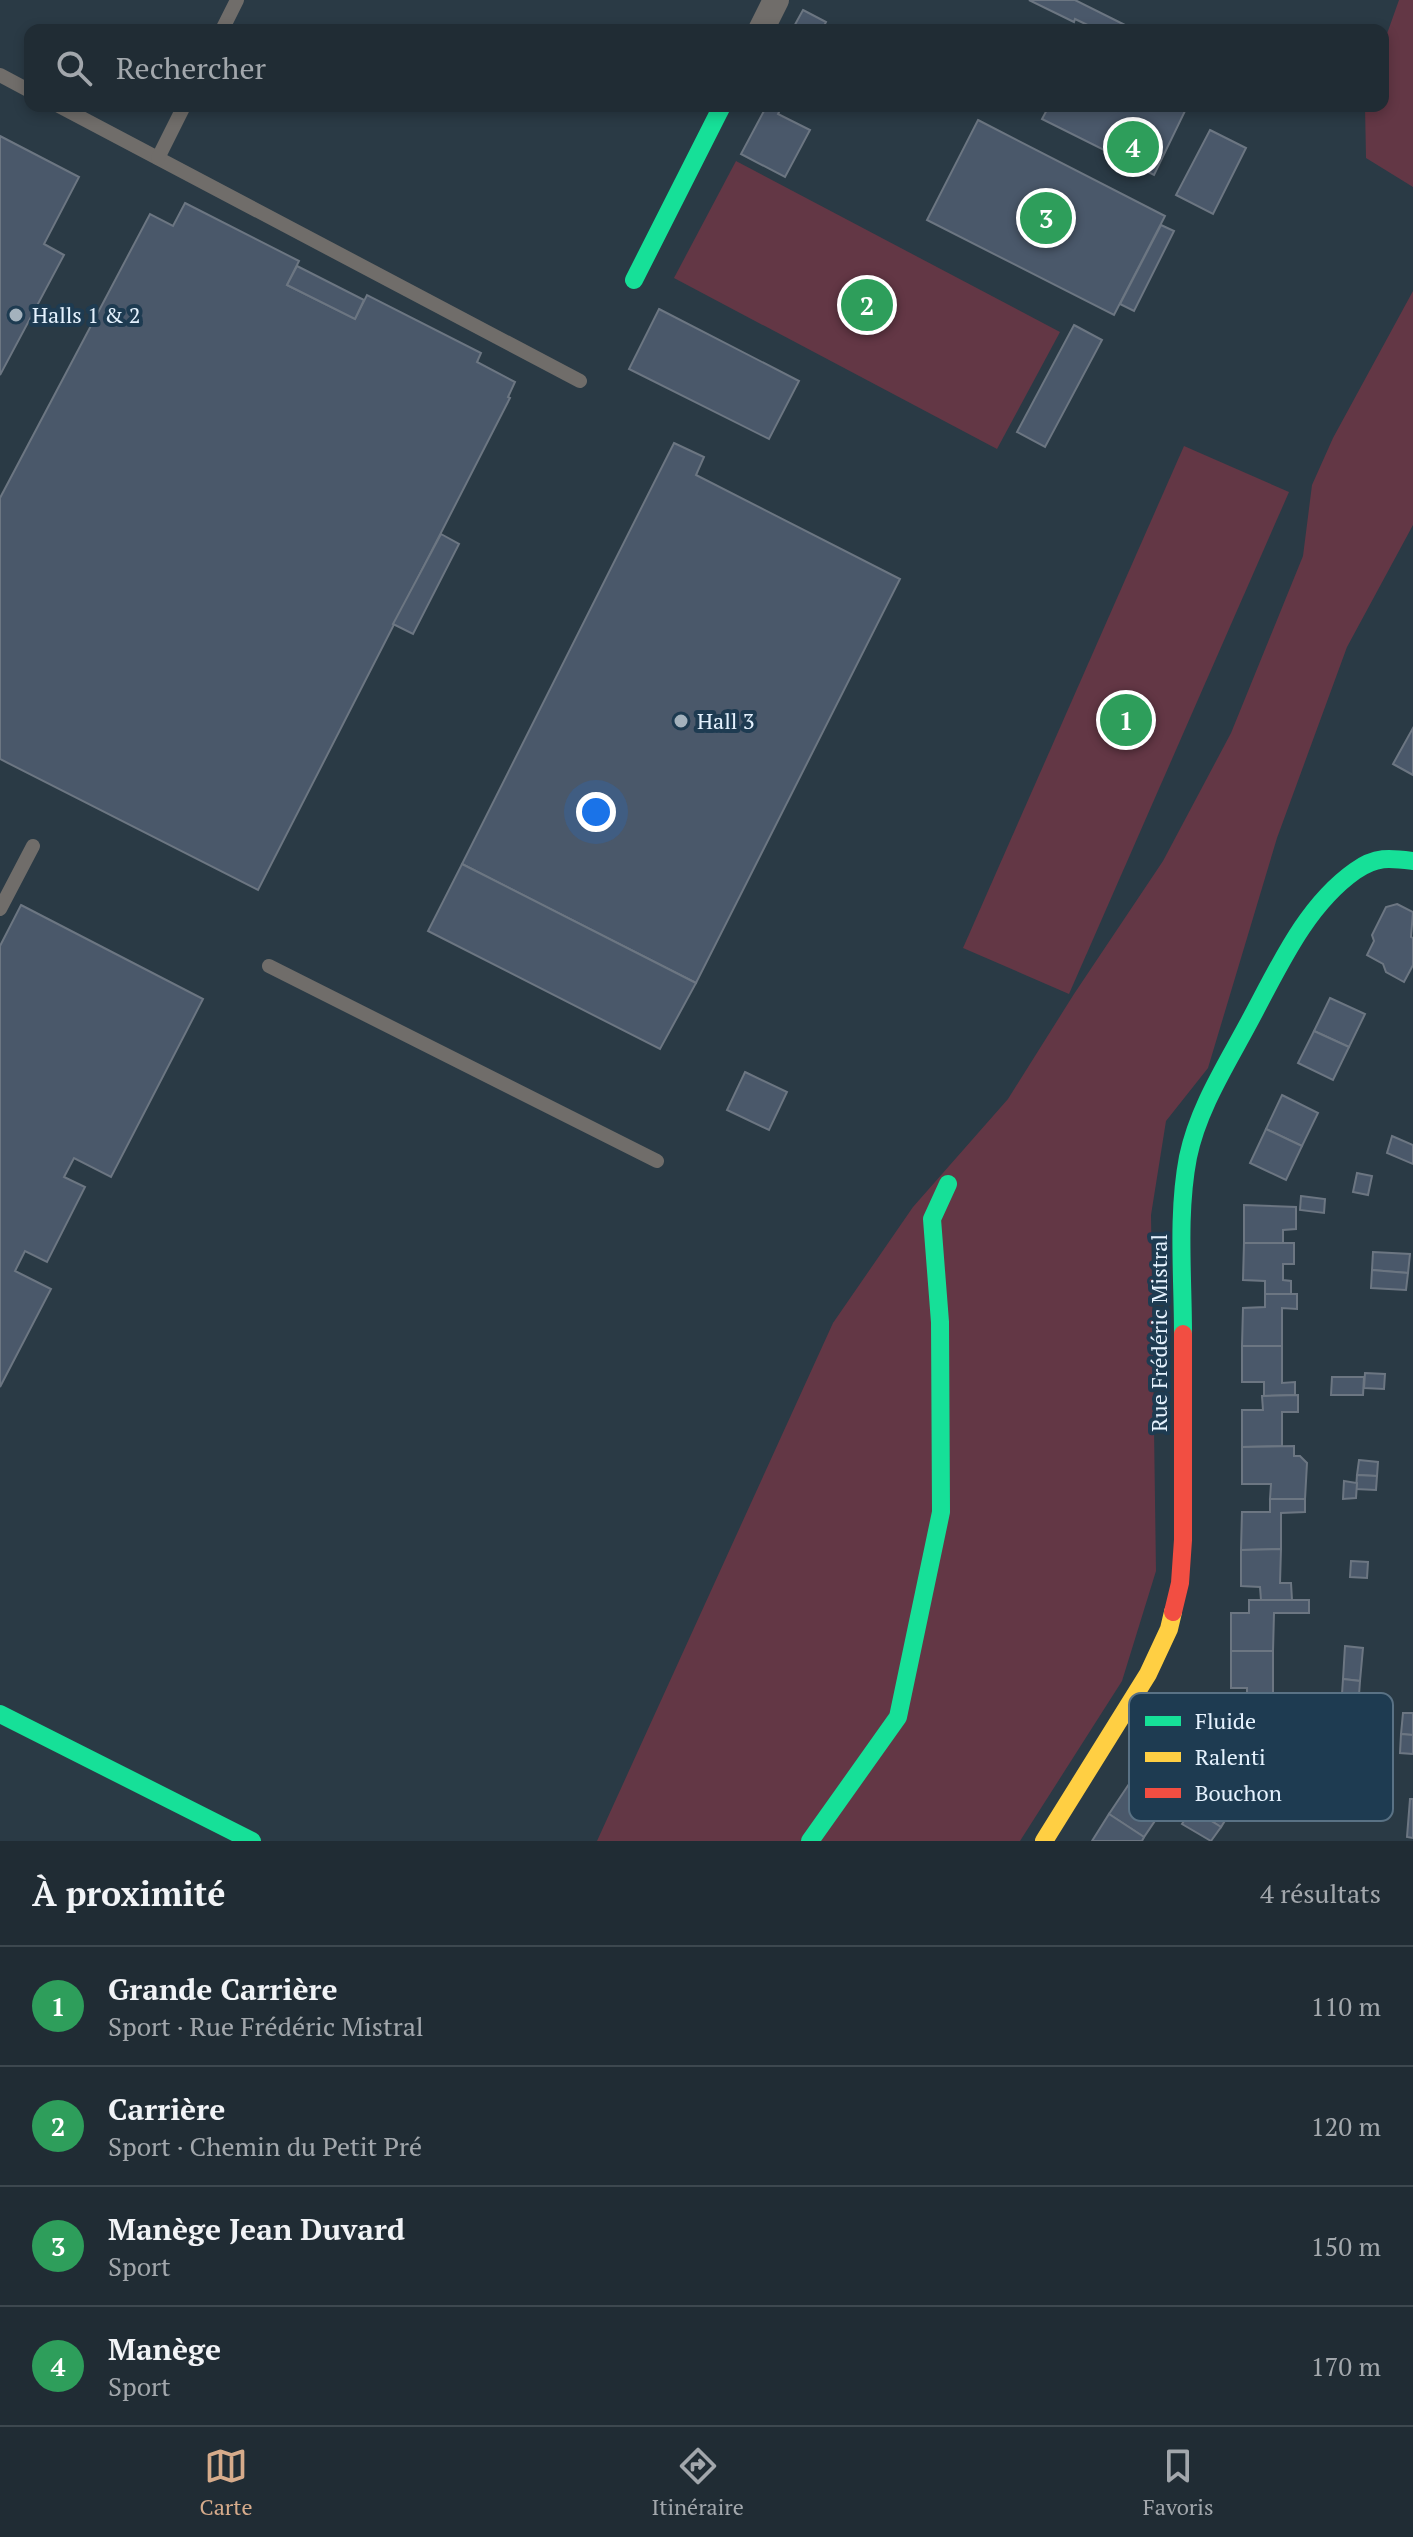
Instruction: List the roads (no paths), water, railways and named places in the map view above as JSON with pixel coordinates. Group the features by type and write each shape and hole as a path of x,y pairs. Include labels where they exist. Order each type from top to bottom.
{"street":[{"path":"764,24 776,0"},
{"path":"634,280 719,112"},
{"name":"Rue Frédéric Mistral","path":"1136,1693 1169,1629 1180,1583 1183,1540 1183,1212 1188,1158 1203,1107 1283,960 1314,910 1356,870 1384,857 1413,861"},
{"path":"810,1841 898,1717 941,1512 940,1322 932,1219 948,1184"},
{"name":"Rue Frédéric Mistral","path":"1044,1841 1129,1705"},
{"path":"0,1714 252,1841"}],"lane":[{"path":"225,24 237,0"},
{"path":"0,75 24,88"},
{"path":"70,112 580,381"},
{"path":"158,158 181,112"},
{"path":"0,909 33,846"},
{"path":"269,966 657,1161"}],"place":[{"name":"Manège","path":"1133,147"},
{"name":"Manège Jean Duvard","path":"1046,218"},
{"name":"Carrière","path":"867,305"},
{"name":"Halls 1 & 2","path":"16,315"},
{"name":"Grande Carrière","path":"1126,720"},
{"name":"Hall 3","path":"681,721"}]}
